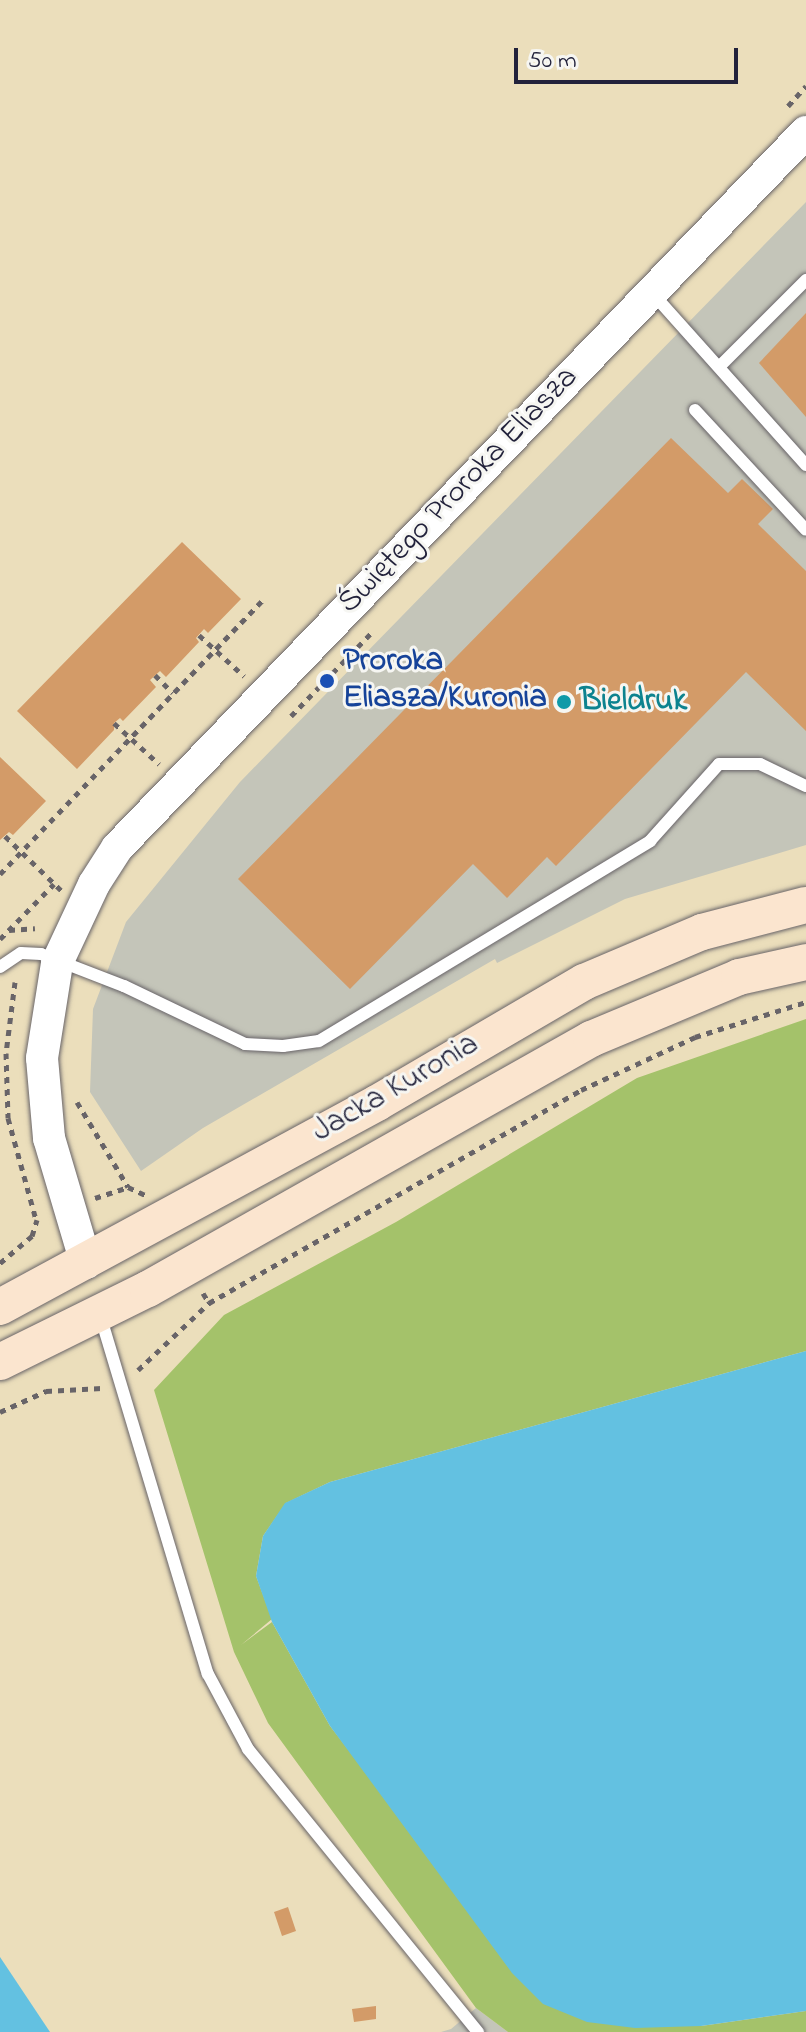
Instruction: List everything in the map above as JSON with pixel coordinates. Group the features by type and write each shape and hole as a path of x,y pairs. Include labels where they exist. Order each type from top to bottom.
{"main road":[{"name":"Jacka Kuronia","path":"0,1307 86,1263 584,982 702,932 806,905"},
{"name":"Jacka Kuronia","path":"0,1362 99,1313 591,1039 739,977 806,962"},
{"path":"86,1263 99,1313"}],"street":[{"name":"Świętego Proroka Eliasza","path":"86,1263 43,1106 42,1058 57,963 82,906 117,848 806,132"}],"lane":[{"path":"720,366 806,280"},
{"path":"651,292 806,465"},
{"path":"695,410 806,530"},
{"path":"0,967 21,953 57,963 124,986 245,1044 283,1046 319,1041 650,841 719,764 760,764 806,786"},
{"path":"99,1313 208,1674 248,1749 478,2032"}],"path":[{"path":"0,874 263,600"},
{"path":"282,724 384,618"},
{"path":"199,635 248,679"},
{"path":"155,675 173,693"},
{"path":"114,723 147,752"},
{"path":"5,836 62,891"},
{"path":"0,939 54,884"},
{"path":"9,930 35,928"},
{"path":"0,1412 46,1391 106,1389 121,1382 209,1303 581,1090 695,1037 806,1002"}],"shaded area":[{"path":"806,202 806,845 625,899 497,963 495,959 203,1128 141,1171 90,1092 93,1009 126,922 240,782"},
{"path":"476,2008 508,2032 441,2032 451,2029"}],"green space":[{"path":"806,1019 806,1351 330,1482 286,1503 263,1536 256,1576 272,1619 241,1645 272,1622 330,1726 364,1770 701,2026 806,2011 806,2032 508,2032 476,2008 268,1723 234,1652 154,1390 224,1315 396,1222 637,1078"}],"water":[{"path":"806,1351 806,2011 701,2026 635,2028 587,2022 543,2004 512,1973 330,1726 272,1622 256,1576 263,1536 285,1503 330,1482"},
{"path":"0,1957 50,2032 0,2032"}],"building":[{"path":"806,313 806,417 759,363"},
{"name":"Bieldruk","path":"671,438 728,493 742,479 773,509 758,524 806,571 806,731 746,672 556,866 547,857 507,898 473,864 350,989 238,879"},
{"path":"182,542 241,599 208,633 204,629 196,638 199,642 166,677 160,671 150,680 156,687 123,721 120,718 114,723 114,730 77,769 17,711"},
{"path":"0,757 46,801 13,835 9,832 0,840"},
{"path":"288,1907 296,1931 282,1936 274,1912"},
{"path":"376,2006 376,2019 354,2022 352,2009"}],"place":[{"name":"Proroka Eliasza/Kuronia","path":"327,681"},
{"name":"Bieldruk","path":"564,702"}]}
